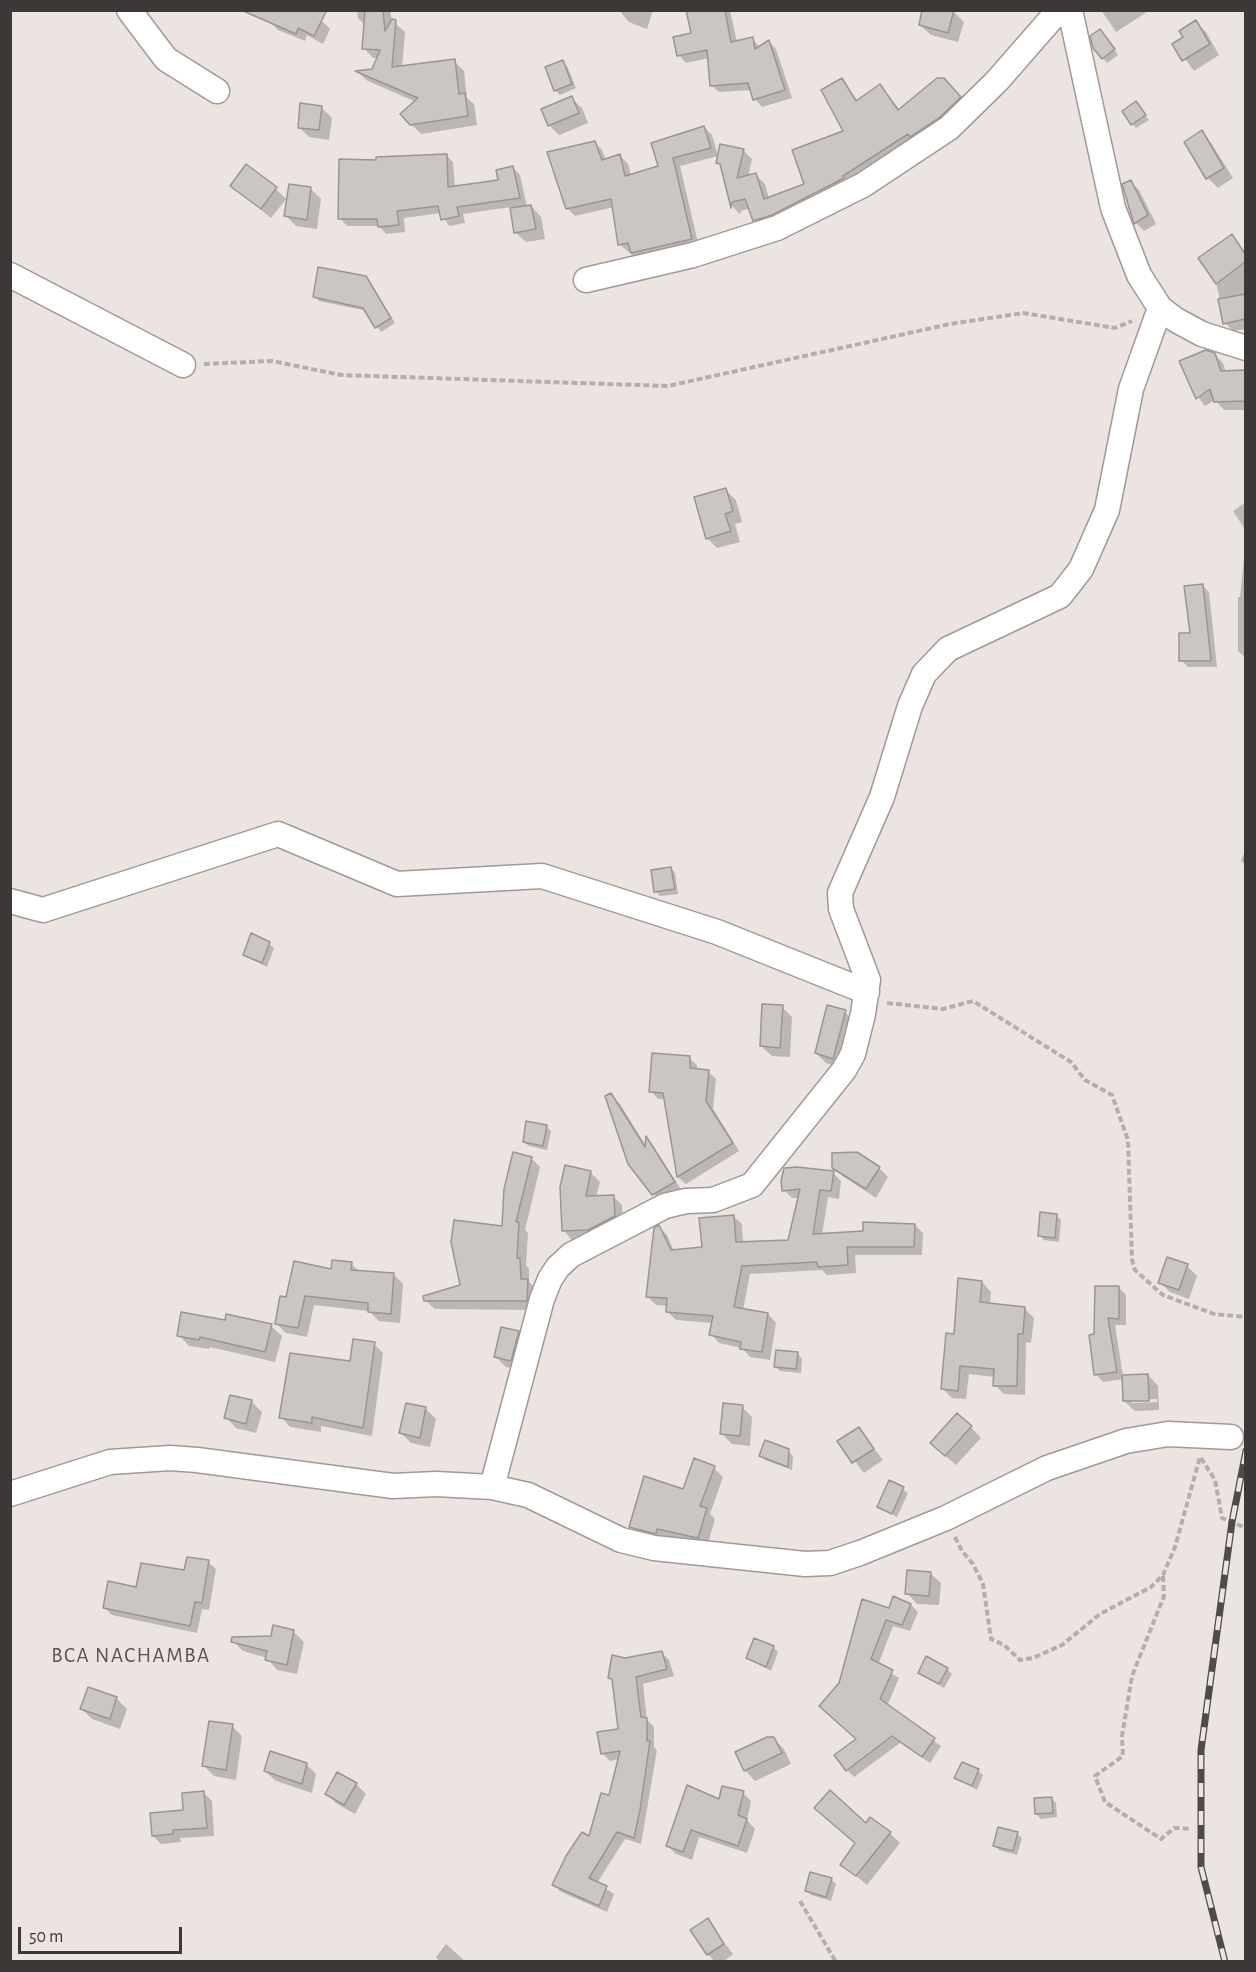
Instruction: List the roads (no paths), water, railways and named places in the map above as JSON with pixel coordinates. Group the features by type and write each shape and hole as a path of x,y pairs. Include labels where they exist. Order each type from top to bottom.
{"street":[{"path":"129,10 166,59 218,91"},
{"path":"586,280 693,255 777,228 863,185 948,128 997,81 1059,10"},
{"path":"1070,10 1113,208 1139,275 1160,308 1176,320 1202,334 1245,348"},
{"path":"10,275 183,365"},
{"path":"492,1487 542,1299 558,1267 571,1255 665,1206 686,1201 720,1199 752,1185 844,1070 853,1054 867,992 866,968 841,909 840,893 882,797 910,706 924,674 948,649 1060,596 1082,568 1107,510 1131,389 1160,308"},
{"path":"10,901 42,910 278,834 397,884 542,876 717,932 867,992"},
{"path":"10,1494 110,1462 170,1458 393,1486 436,1484 492,1487 528,1495 621,1540 654,1548 805,1564 830,1563 946,1518 1068,1460 1126,1441 1177,1434 1231,1437"}],"railway":[{"path":"1225,1962 1201,1867 1201,1750 1232,1522 1246,1451"}],"district":[{"name":"BCA NACHAMBA","path":"131,1656"}]}
